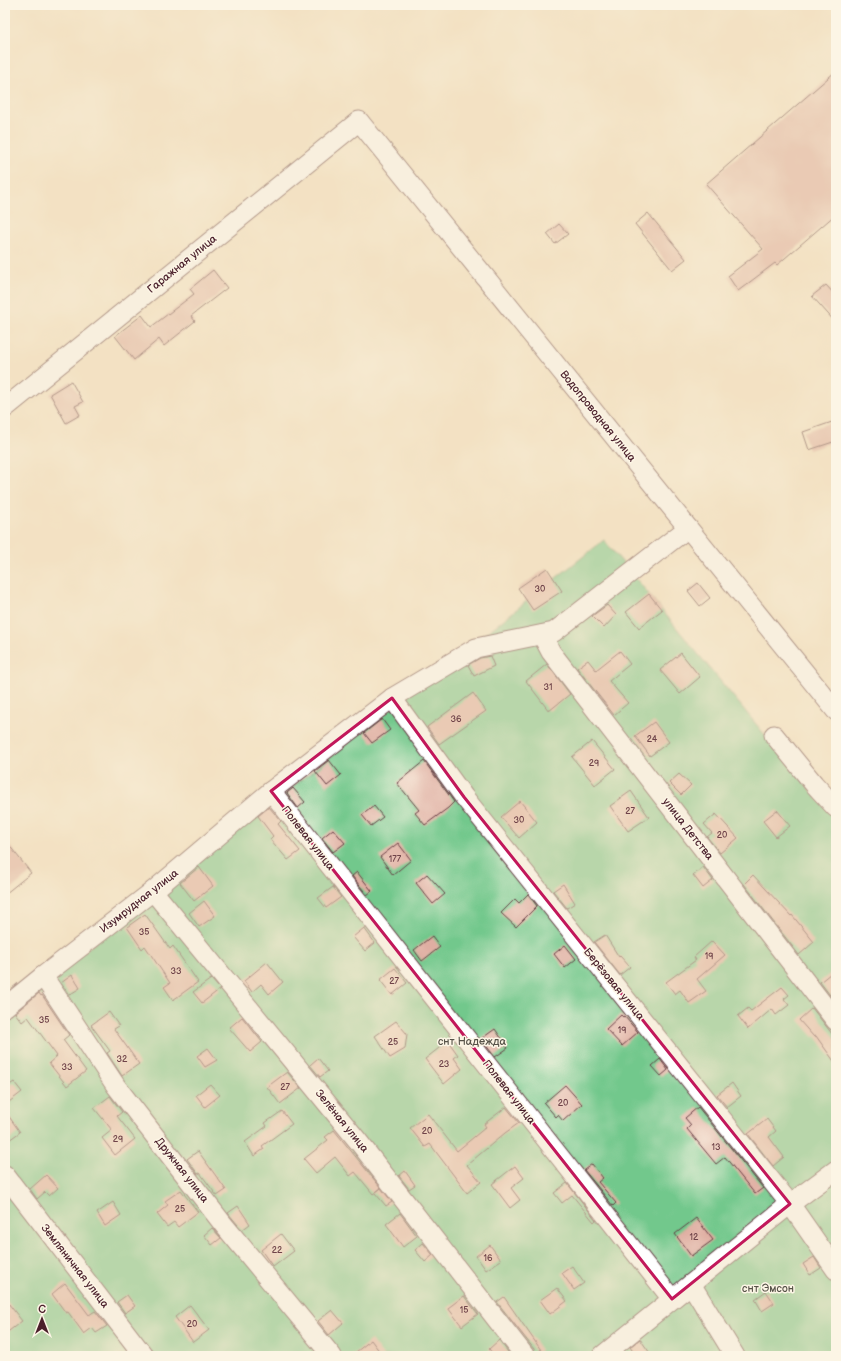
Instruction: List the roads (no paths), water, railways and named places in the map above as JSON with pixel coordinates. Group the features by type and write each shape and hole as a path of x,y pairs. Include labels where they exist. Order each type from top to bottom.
{"street":[{"name":"Гаражная улица","path":"5,408 359,121"},
{"name":"Водопроводная улица","path":"359,121 836,711"},
{"name":"Изумрудная улица","path":"5,1007 153,891 271,791 392,698 476,648 554,632 688,528"},
{"name":"улица Детства","path":"542,634 551,652 836,1021"},
{"name":"Берёзовая улица","path":"392,698 464,797 790,1204 836,1270"},
{"path":"774,735 814,784 836,808"},
{"name":"Полевая улица","path":"271,791 672,1299"},
{"name":"Зелёная улица","path":"153,891 358,1141 525,1356"},
{"name":"Дружная улица","path":"43,976 116,1086 223,1224 332,1356"},
{"path":"602,1356 790,1204 836,1170"},
{"name":"Земляничная улица","path":"5,1175 144,1356"},
{"path":"691,1284 735,1356"}],"park label":[{"name":"снт Надежда","path":"472,1041"},
{"name":"снт Эмсон","path":"768,1288"}]}
